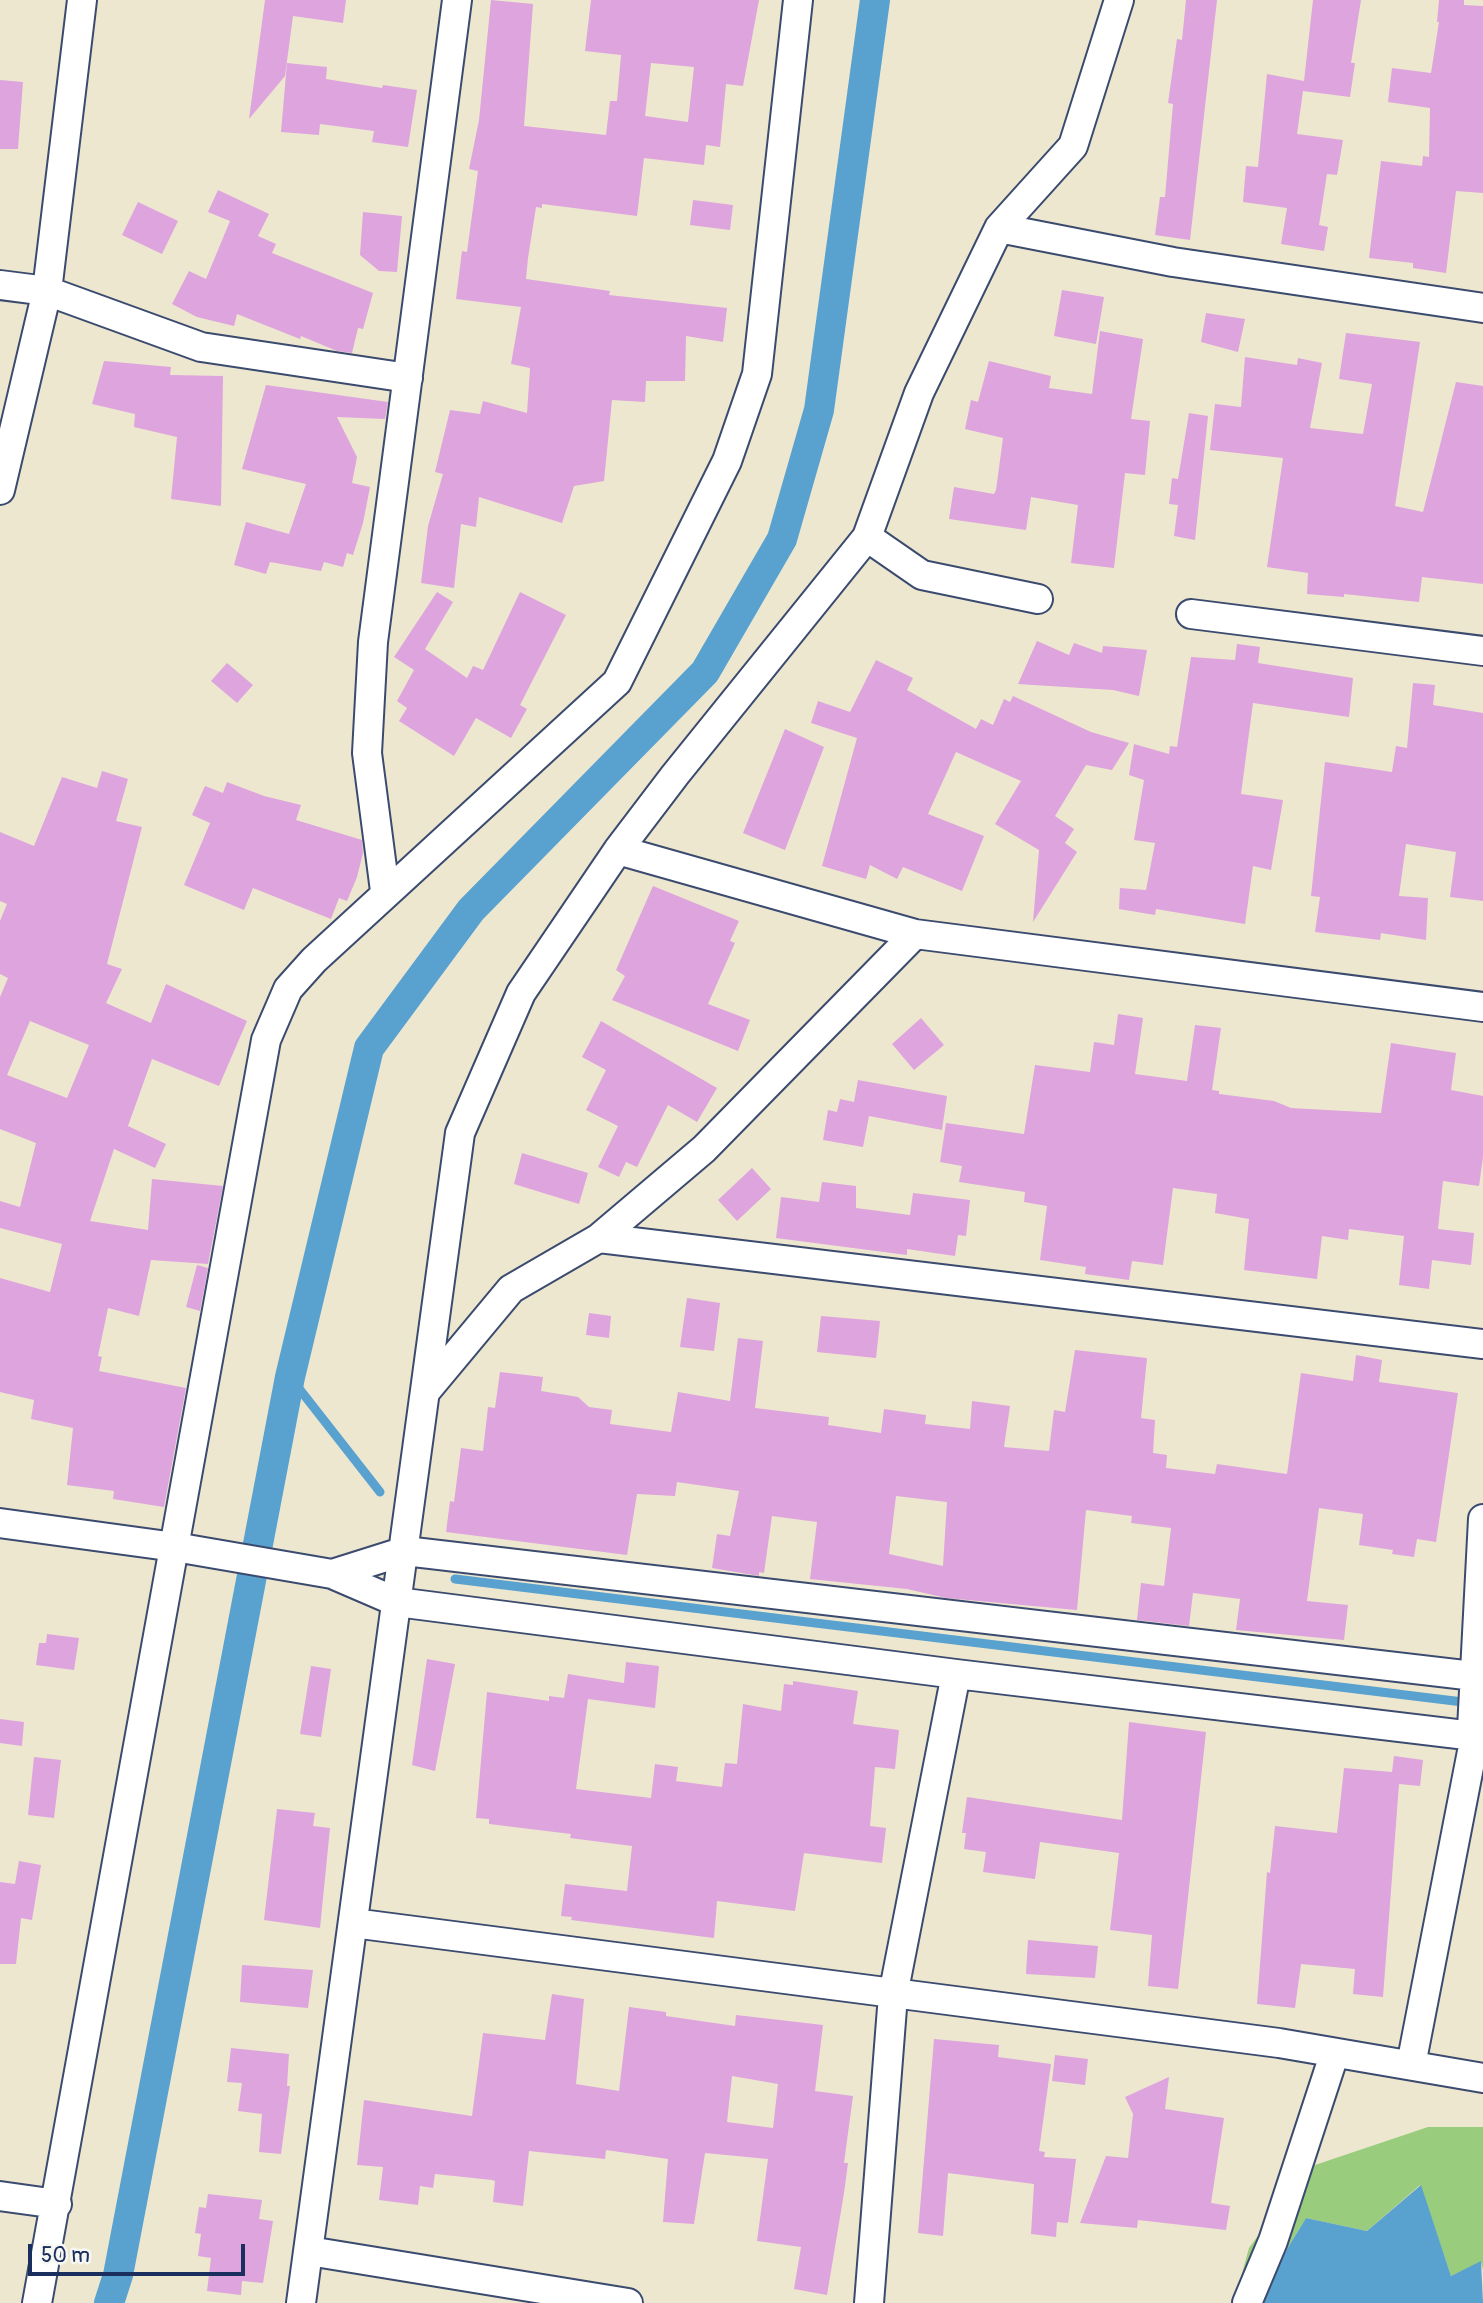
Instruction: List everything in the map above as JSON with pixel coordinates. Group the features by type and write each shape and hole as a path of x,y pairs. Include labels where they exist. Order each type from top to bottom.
{"street":[{"path":"0,490 47,291 82,0"},
{"path":"385,891 368,753 373,642 457,0"},
{"path":"37,2303 182,1548 266,1040 288,989 314,960 385,891 617,682 727,461 757,374 798,0"},
{"path":"301,2303 460,1133 521,993 618,850 674,775 867,537 919,393 999,228 1073,146 1119,0"},
{"path":"999,228 1173,262 1483,308"},
{"path":"0,285 47,291 201,347 408,378"},
{"path":"867,537 922,575 1038,599"},
{"path":"1191,614 1483,651"},
{"path":"618,850 915,934 1483,1007"},
{"path":"426,1391 511,1289 599,1238 704,1149 915,934"},
{"path":"599,1238 1483,1344"},
{"path":"1411,2065 1477,1734 1483,1519"},
{"path":"0,1523 182,1548 331,1574 397,1602 956,1674 1477,1734"},
{"path":"331,1574 405,1551 1478,1680"},
{"path":"869,2303 894,1995 956,1674"},
{"path":"353,1923 1279,2043 1334,2055 1483,2078"},
{"path":"1247,2303 1273,2241 1334,2055"},
{"path":"0,2196 57,2204"},
{"path":"309,2250 628,2303"}],"green space":[{"path":"1428,2127 1483,2127 1483,2270 1481,2262 1451,2276 1420,2185 1367,2231 1306,2218 1273,2272 1262,2303 1234,2303 1249,2248 1291,2191 1315,2165"}],"water":[{"path":"1421,2185 1451,2276 1481,2261 1483,2303 1262,2303 1273,2272 1306,2218 1367,2231"}],"building":[{"path":"265,0 346,0 343,23 293,16 285,76 249,119"},
{"path":"491,0 533,4 524,126 606,135 610,101 617,101 621,55 585,51 591,0 759,0 743,86 726,84 720,147 706,145 704,165 644,158 637,216 542,204 542,208 536,207 528,258 526,279 610,291 609,295 727,308 723,342 686,336 685,381 646,381 645,402 612,400 604,481 574,486 562,523 479,497 476,527 461,524 454,588 421,583 428,526 443,474 435,472 450,410 480,414 483,401 527,413 530,368 511,364 521,307 456,299 462,251 467,252 478,171 469,169 479,120","holes":["651,63 694,67 688,122 645,116"]},
{"path":"1186,0 1217,0 1190,240 1155,235 1160,197 1165,197 1173,104 1168,103 1177,39 1182,40"},
{"path":"1313,0 1361,0 1351,63 1355,63 1350,97 1303,91 1297,134 1343,140 1337,175 1327,174 1319,225 1328,227 1324,251 1281,244 1287,208 1243,202 1246,166 1258,167 1267,74 1304,81"},
{"path":"1439,0 1464,0 1464,5 1483,6 1483,193 1456,191 1446,273 1413,268 1413,263 1369,258 1381,161 1422,166 1423,156 1429,157 1430,108 1388,102 1392,68 1431,73 1439,22"},
{"path":"287,63 327,67 326,79 382,88 383,85 417,90 408,147 372,142 374,131 320,124 319,135 281,132"},
{"path":"0,80 23,82 18,149 0,149"},
{"path":"218,190 269,214 258,236 276,244 272,253 373,293 363,329 358,328 352,353 337,351 301,336 300,339 237,314 234,326 197,317 172,304 189,271 206,279 230,221 208,212"},
{"path":"693,200 733,205 730,230 690,225"},
{"path":"138,202 178,221 162,254 122,235"},
{"path":"363,212 402,216 397,272 379,271 360,255"},
{"path":"1062,290 1104,297 1096,344 1054,336"},
{"path":"1206,313 1245,319 1238,352 1201,342"},
{"path":"1100,331 1143,339 1131,419 1150,421 1145,475 1125,473 1114,568 1071,563 1078,505 1031,497 1026,530 949,519 954,487 994,494 996,490 1003,438 965,429 971,400 978,402 989,361 1051,376 1049,388 1092,394"},
{"path":"1346,333 1420,342 1395,506 1423,512 1456,382 1483,386 1483,584 1422,577 1419,602 1344,594 1344,597 1307,594 1308,573 1267,567 1283,458 1210,450 1215,404 1241,407 1245,357 1297,365 1298,358 1322,363 1310,428 1363,434 1372,384 1339,379"},
{"path":"104,361 171,367 170,375 223,376 221,506 171,499 177,437 134,427 135,414 92,404"},
{"path":"266,385 388,402 385,419 337,417 357,457 352,483 370,487 353,555 347,553 343,567 324,562 321,571 270,562 266,574 234,565 246,522 289,534 306,484 242,469"},
{"path":"1189,413 1208,416 1195,540 1174,536 1178,505 1169,504 1172,478 1178,479"},
{"path":"437,592 453,602 425,649 467,678 473,666 483,670 520,592 566,615 520,705 527,709 511,738 476,718 454,756 399,721 407,708 397,701 414,670 394,657"},
{"path":"1037,641 1069,655 1074,643 1102,653 1103,646 1147,650 1139,696 1113,690 1018,684"},
{"path":"1237,644 1260,647 1258,663 1353,678 1349,717 1253,703 1241,794 1283,800 1271,870 1253,866 1245,924 1156,909 1155,915 1119,909 1120,888 1146,890 1155,843 1134,840 1144,780 1129,775 1134,744 1169,754 1170,746 1177,747 1191,657 1235,660"},
{"path":"876,660 913,678 907,690 976,729 981,719 993,725 1004,699 1010,702 1013,696 1091,732 1129,743 1112,770 1086,765 1055,816 1074,829 1065,843 1077,852 1033,922 1039,850 995,824 1021,781 956,752 928,814 984,836 962,891 903,867 897,879 870,865 866,879 822,866 857,738 811,723 818,701 850,712"},
{"path":"227,663 253,685 237,703 211,681"},
{"path":"1413,683 1435,685 1433,705 1483,713 1483,901 1450,897 1456,852 1406,844 1399,896 1428,898 1426,940 1381,933 1380,940 1315,932 1320,897 1311,896 1325,762 1392,772 1396,746 1407,748"},
{"path":"785,729 824,747 785,850 743,833"},
{"path":"102,771 128,779 116,821 142,827 107,964 122,969 106,1003 151,1023 166,984 247,1021 219,1086 152,1059 128,1126 166,1144 155,1168 114,1149 90,1221 148,1230 152,1179 223,1186 208,1264 151,1260 139,1316 108,1308 98,1356 102,1357 99,1371 186,1388 164,1507 113,1499 114,1491 67,1485 73,1428 31,1419 34,1400 0,1392 0,1278 50,1292 62,1244 0,1228 0,1201 20,1207 36,1143 0,1129 0,997 8,978 0,974 0,921 7,904 0,901 0,832 34,846 62,777 97,788","holes":["30,1021 89,1045 67,1098 7,1075"]},
{"path":"227,782 264,796 301,805 296,820 362,840 363,853 357,877 347,901 339,898 331,919 253,888 244,910 184,885 210,823 192,815 205,786 223,793"},
{"path":"653,886 739,921 730,941 735,943 708,1004 750,1020 738,1051 612,1000 625,976 616,970"},
{"path":"1118,1014 1143,1018 1135,1074 1187,1081 1195,1025 1221,1028 1212,1090 1219,1091 1219,1094 1274,1101 1291,1108 1381,1113 1391,1043 1456,1053 1451,1090 1483,1096 1483,1157 1479,1186 1443,1181 1438,1229 1474,1233 1471,1265 1432,1260 1429,1289 1399,1285 1404,1236 1349,1229 1348,1240 1322,1236 1317,1279 1244,1270 1249,1219 1215,1213 1217,1194 1173,1188 1163,1265 1132,1261 1129,1280 1085,1274 1086,1267 1040,1260 1047,1206 1024,1202 1025,1192 959,1182 962,1166 940,1162 946,1123 1024,1134 1035,1065 1090,1072 1094,1042 1114,1045"},
{"path":"921,1018 944,1045 914,1070 892,1044"},
{"path":"601,1021 717,1088 697,1122 668,1105 637,1167 626,1162 619,1177 598,1167 618,1126 586,1110 606,1070 582,1057"},
{"path":"858,1080 947,1096 942,1130 869,1116 863,1147 823,1140 828,1110 837,1112 840,1099 854,1102"},
{"path":"522,1153 588,1173 579,1204 514,1184"},
{"path":"752,1168 771,1189 737,1221 718,1200"},
{"path":"822,1182 856,1186 856,1208 910,1215 913,1193 970,1200 966,1236 958,1235 955,1256 907,1249 907,1255 776,1238 781,1197 819,1202"},
{"path":"197,1265 208,1268 200,1311 186,1307"},
{"path":"687,1298 720,1303 714,1351 680,1347"},
{"path":"589,1313 611,1316 609,1338 586,1335"},
{"path":"821,1316 880,1321 876,1358 817,1352"},
{"path":"738,1338 763,1341 755,1408 829,1417 828,1425 881,1433 884,1409 926,1415 925,1424 970,1429 972,1401 1010,1406 1004,1447 1049,1451 1054,1410 1065,1412 1075,1350 1147,1358 1141,1418 1155,1420 1153,1453 1167,1455 1166,1468 1215,1474 1217,1464 1287,1474 1301,1373 1353,1381 1356,1355 1382,1360 1379,1382 1458,1393 1436,1542 1417,1539 1414,1557 1392,1554 1393,1550 1359,1545 1363,1514 1319,1508 1307,1601 1348,1605 1344,1640 1236,1630 1240,1599 1193,1593 1189,1626 1137,1620 1141,1583 1164,1586 1171,1528 1131,1523 1132,1516 1086,1510 1077,1610 946,1598 907,1589 810,1579 817,1522 772,1516 764,1573 759,1572 759,1576 712,1568 717,1534 730,1536 739,1491 677,1482 675,1496 637,1494 627,1555 446,1532 450,1501 454,1502 461,1448 483,1451 488,1407 495,1408 500,1372 543,1377 541,1391 578,1397 589,1407 612,1410 610,1424 671,1432 678,1392 730,1401","holes":["896,1496 947,1502 943,1566 889,1554"]},
{"path":"47,1634 79,1638 74,1670 36,1665 39,1643 46,1643"},
{"path":"427,1659 455,1664 435,1771 412,1765"},
{"path":"626,1662 659,1666 655,1708 588,1699 576,1789 651,1798 655,1764 678,1767 676,1781 722,1787 725,1763 737,1764 743,1704 781,1711 784,1684 793,1685 793,1681 858,1691 853,1724 899,1730 895,1769 875,1767 870,1826 886,1828 882,1863 804,1853 795,1911 717,1901 714,1938 571,1920 572,1917 561,1916 565,1884 627,1891 632,1846 570,1838 571,1834 489,1824 489,1819 476,1818 487,1692 549,1701 549,1696 564,1698 568,1674 624,1683"},
{"path":"311,1666 331,1669 321,1737 300,1734"},
{"path":"0,1719 24,1722 22,1746 0,1743"},
{"path":"1129,1722 1206,1732 1178,1989 1148,1986 1152,1935 1110,1930 1119,1853 1040,1842 1035,1879 983,1872 986,1852 964,1849 966,1833 962,1833 967,1797 1122,1820"},
{"path":"1394,1756 1423,1760 1420,1786 1399,1784 1383,1997 1353,1994 1355,1969 1301,1964 1295,2008 1257,2004 1267,1872 1270,1873 1275,1826 1337,1833 1344,1768 1392,1772"},
{"path":"34,1757 61,1760 54,1818 28,1815"},
{"path":"277,1809 315,1813 313,1826 330,1828 320,1928 264,1920"},
{"path":"19,1861 41,1865 32,1920 21,1918 16,1964 0,1964 0,1882 15,1884"},
{"path":"1028,1940 1098,1946 1095,1978 1026,1974"},
{"path":"242,1965 313,1970 308,2008 240,2002"},
{"path":"552,1994 584,1999 576,2084 619,2091 629,2007 666,2012 666,2016 735,2026 736,2015 823,2025 815,2091 853,2096 844,2163 848,2163 827,2295 794,2289 801,2247 757,2241 768,2159 705,2153 694,2224 663,2222 668,2159 606,2150 605,2159 529,2151 523,2206 493,2202 495,2181 435,2174 433,2188 420,2186 418,2205 379,2200 383,2167 357,2165 364,2100 472,2116 483,2033 545,2040","holes":["732,2076 778,2084 773,2128 727,2122"]},
{"path":"934,2039 999,2045 998,2057 1051,2064 1039,2151 1045,2152 1044,2157 1076,2159 1068,2223 1057,2222 1056,2237 1031,2234 1034,2184 948,2173 943,2236 918,2233"},
{"path":"231,2048 289,2054 287,2086 290,2086 281,2154 259,2152 262,2114 238,2111 242,2083 227,2082"},
{"path":"1055,2055 1088,2059 1085,2085 1052,2081"},
{"path":"1169,2077 1165,2109 1224,2118 1211,2203 1230,2206 1226,2230 1138,2220 1137,2228 1080,2223 1106,2156 1128,2158 1133,2114 1125,2097"},
{"path":"208,2194 262,2200 259,2219 273,2221 263,2283 242,2281 241,2295 207,2291 211,2258 198,2256 201,2234 195,2233 199,2207 206,2208"}],"waterway":[{"path":"109,2303 118,2275 290,1377 369,1048 471,910 705,672 782,539 819,410 875,0"},
{"path":"290,1377 380,1492"},
{"path":"455,1579 1471,1703"}]}
